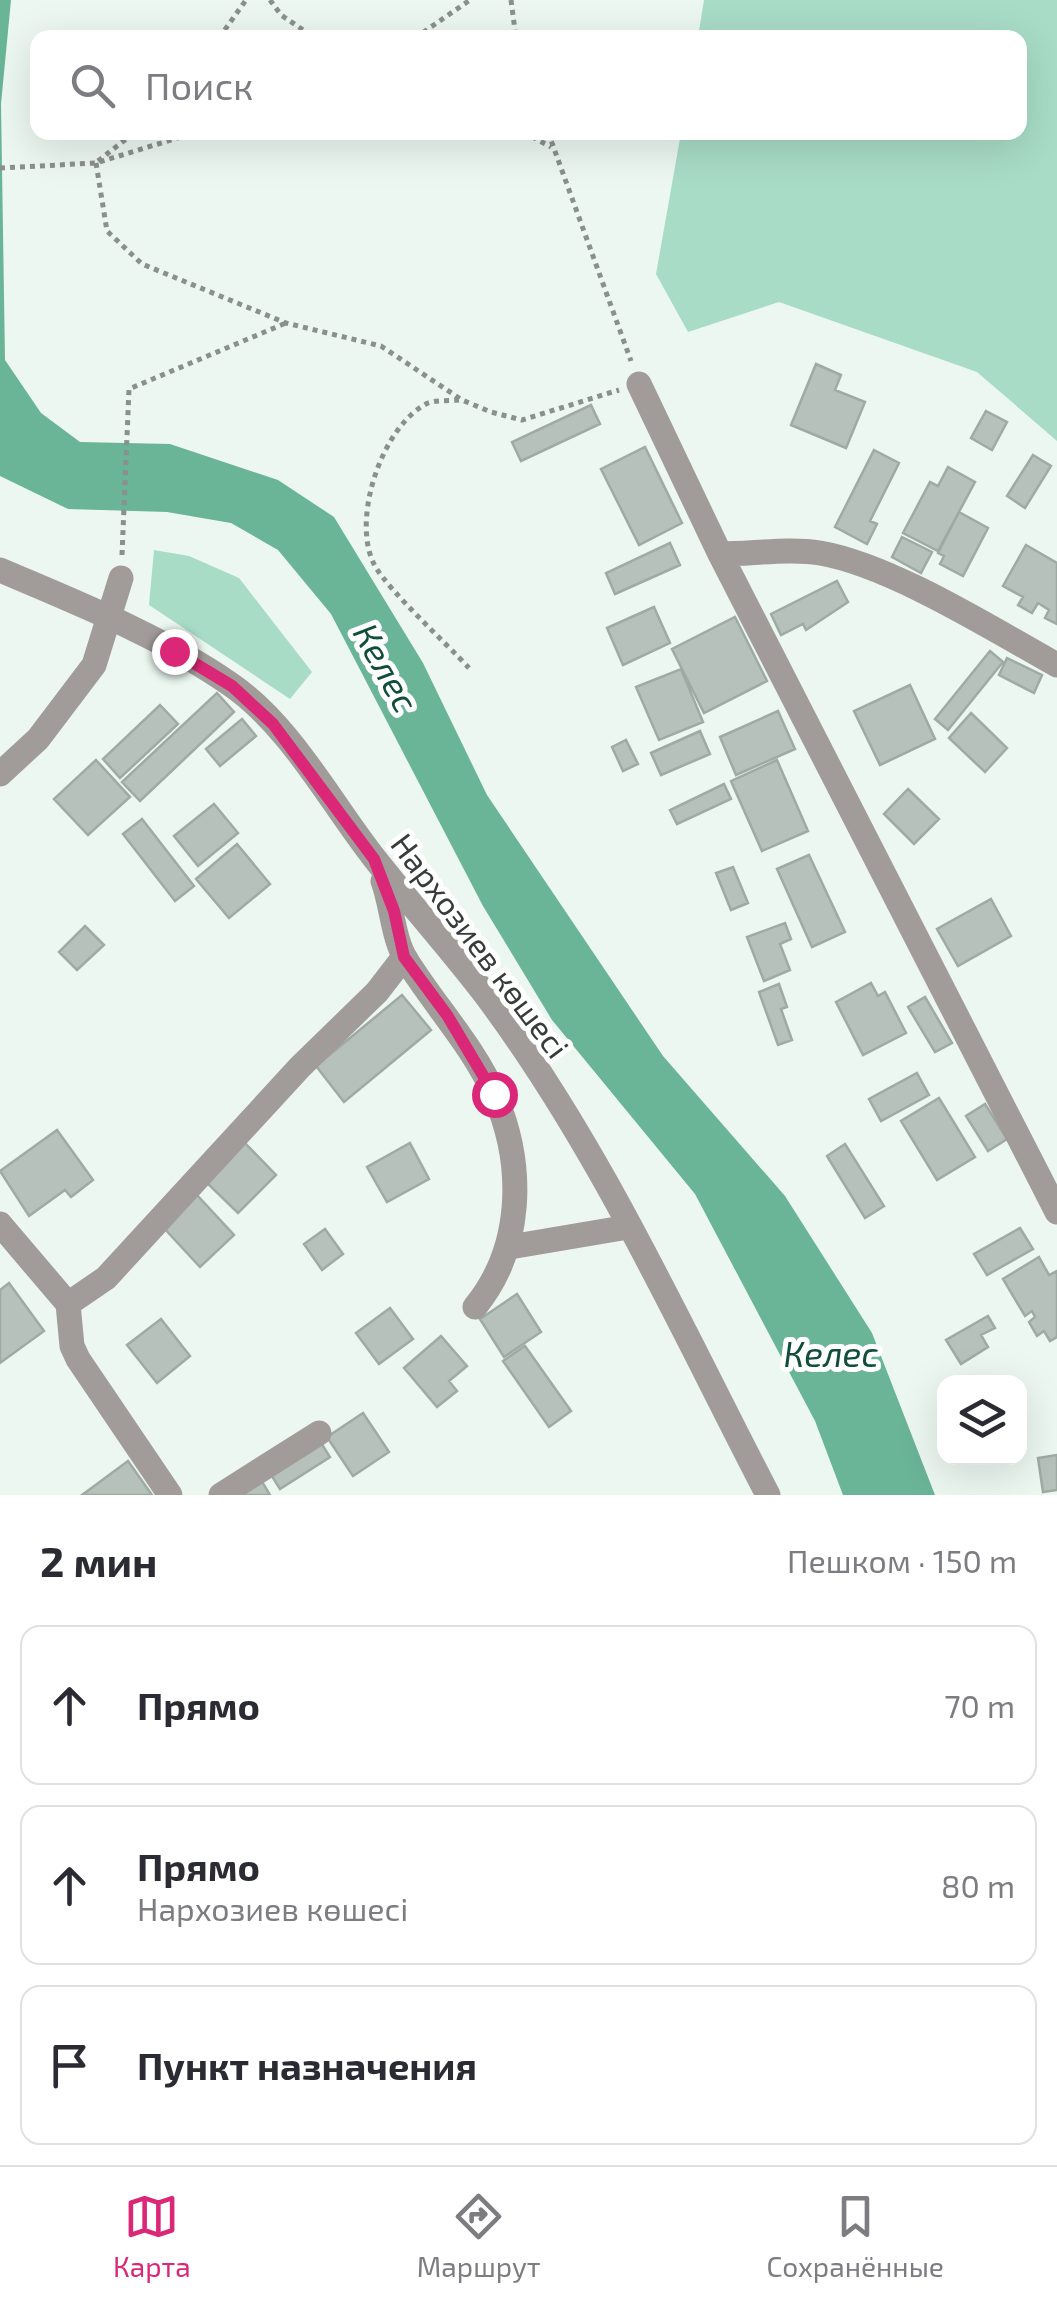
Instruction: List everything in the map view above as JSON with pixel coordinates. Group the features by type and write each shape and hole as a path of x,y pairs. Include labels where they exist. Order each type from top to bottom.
{"street":[{"path":"639,384 720,554 1057,1212"},
{"path":"720,554 820,553 855,564 948,604 1057,665"},
{"name":"Нархозиев көшесі","path":"0,570 109,620 232,686 273,724 374,859 486,995 550,1092 628,1226 768,1495"},
{"path":"0,774 38,739 94,665 121,578"},
{"path":"374,859 394,911 404,957 447,1015 494,1094 512,1162 516,1200 510,1246 494,1284 475,1307"},
{"path":"68,1304 106,1278 300,1067 377,992 404,957"},
{"path":"0,1224 68,1304 72,1346 78,1359 170,1495"},
{"path":"510,1246 628,1226"},
{"path":"221,1495 319,1433"}],"path":[{"path":"225,30 246,0"},
{"path":"270,0 281,15 304,30"},
{"path":"427,30 470,0"},
{"path":"511,0 515,30"},
{"path":"96,163 125,140"},
{"path":"4,167 96,163 171,140"},
{"path":"538,140 554,148"},
{"path":"96,163 107,231 142,264 286,323 380,346 462,400 522,420 639,384 551,140"},
{"path":"121,578 128,388 286,323"},
{"path":"462,400 428,403 384,446 371,486 366,528 374,565 469,668"}],"shaded area":[{"path":"704,0 1057,0 1057,441 977,372 779,302 688,332 656,274 680,140 1027,140 1027,30 699,30"},
{"path":"154,550 189,556 239,578 312,672 290,699 149,605"}],"water":[{"name":"Келес","path":"0,0 11,0 1,104 5,360 41,413 80,442 170,444 278,480 334,517 423,663 487,795 663,1056 785,1196 872,1333 935,1495 843,1495 815,1421 695,1194 552,1020 483,906 331,614 278,550 231,523 167,512 68,509 0,476"}],"building":[{"path":"816,364 841,375 835,390 865,402 846,448 791,425"},
{"path":"591,405 600,424 521,461 512,442"},
{"path":"986,411 1007,422 992,450 971,438"},
{"path":"645,447 682,523 639,545 601,469"},
{"path":"874,450 899,463 870,521 877,524 867,544 835,527"},
{"path":"1033,455 1051,466 1025,508 1007,496"},
{"path":"948,467 975,482 938,551 903,533 930,482 938,486"},
{"path":"959,512 988,528 963,576 940,564 944,556 938,553"},
{"path":"902,537 932,552 921,573 892,557"},
{"path":"670,543 680,565 615,594 606,573"},
{"path":"1026,545 1057,563 1057,624 1045,618 1049,610 1038,603 1032,613 1018,605 1023,597 1003,586"},
{"path":"837,581 848,602 806,630 803,624 781,635 771,614"},
{"path":"654,607 670,643 623,665 607,628"},
{"path":"735,617 767,681 704,713 672,649"},
{"path":"990,651 1003,662 948,730 935,719"},
{"path":"1007,658 1042,675 1034,693 999,675"},
{"path":"681,669 703,722 659,740 636,687"},
{"path":"910,685 935,739 880,765 854,711"},
{"path":"217,693 234,712 140,801 122,782"},
{"path":"160,705 178,724 120,778 103,759"},
{"path":"778,711 795,749 736,775 720,737"},
{"path":"971,713 1007,748 985,772 949,738"},
{"path":"242,719 256,736 220,766 206,749"},
{"path":"700,731 710,754 661,775 651,753"},
{"path":"626,740 638,764 623,771 612,747"},
{"path":"96,760 130,797 88,835 54,799"},
{"path":"777,760 808,831 762,851 731,781"},
{"path":"724,784 731,799 677,824 670,810"},
{"path":"908,789 939,819 914,844 884,814"},
{"path":"214,804 238,833 198,866 174,836"},
{"path":"142,819 194,886 175,901 123,834"},
{"path":"237,844 270,884 229,918 196,879"},
{"path":"809,855 845,932 812,947 777,869"},
{"path":"733,867 748,903 731,910 716,873"},
{"path":"991,899 1011,936 958,966 937,929"},
{"path":"785,923 791,939 780,944 790,970 764,981 747,937"},
{"path":"85,926 104,945 77,970 59,952"},
{"path":"871,983 878,996 885,992 906,1033 863,1055 836,1002"},
{"path":"779,984 787,1007 781,1009 792,1040 778,1045 759,992"},
{"path":"402,995 431,1030 344,1102 316,1066"},
{"path":"925,997 952,1043 935,1052 908,1007"},
{"path":"917,1073 929,1095 881,1121 869,1099"},
{"path":"939,1098 975,1157 937,1180 901,1121"},
{"path":"985,1104 1007,1139 988,1151 966,1116"},
{"path":"57,1130 93,1180 71,1197 65,1190 29,1216 0,1171"},
{"path":"244,1142 276,1175 238,1213 205,1181"},
{"path":"410,1143 429,1179 387,1202 367,1167"},
{"path":"845,1144 884,1206 865,1218 827,1156"},
{"path":"197,1195 234,1235 200,1267 163,1227"},
{"path":"1020,1228 1033,1249 987,1275 974,1254"},
{"path":"325,1229 343,1254 322,1270 304,1244"},
{"path":"1039,1257 1049,1275 1057,1271 1057,1337 1050,1341 1044,1331 1037,1336 1029,1322 1035,1317 1032,1311 1025,1316 1003,1279"},
{"path":"9,1283 44,1331 0,1363 0,1290"},
{"path":"517,1294 541,1332 504,1357 480,1319"},
{"path":"390,1308 413,1339 379,1364 356,1333"},
{"path":"988,1316 995,1328 981,1335 988,1347 961,1364 946,1340"},
{"path":"161,1319 190,1356 157,1383 127,1345"},
{"path":"441,1336 467,1366 449,1381 457,1391 437,1407 404,1368"},
{"path":"525,1346 571,1411 549,1427 503,1361"},
{"path":"363,1413 389,1452 353,1476 327,1437"},
{"path":"318,1438 330,1457 280,1489 268,1470"},
{"path":"1057,1455 1057,1490 1043,1492 1038,1458"},
{"path":"128,1461 152,1495 82,1495"},
{"path":"261,1480 270,1495 237,1495"}],"route":[{"path":"174,651 232,686 273,724 374,859 394,911 404,957 447,1015 494,1094"}]}
